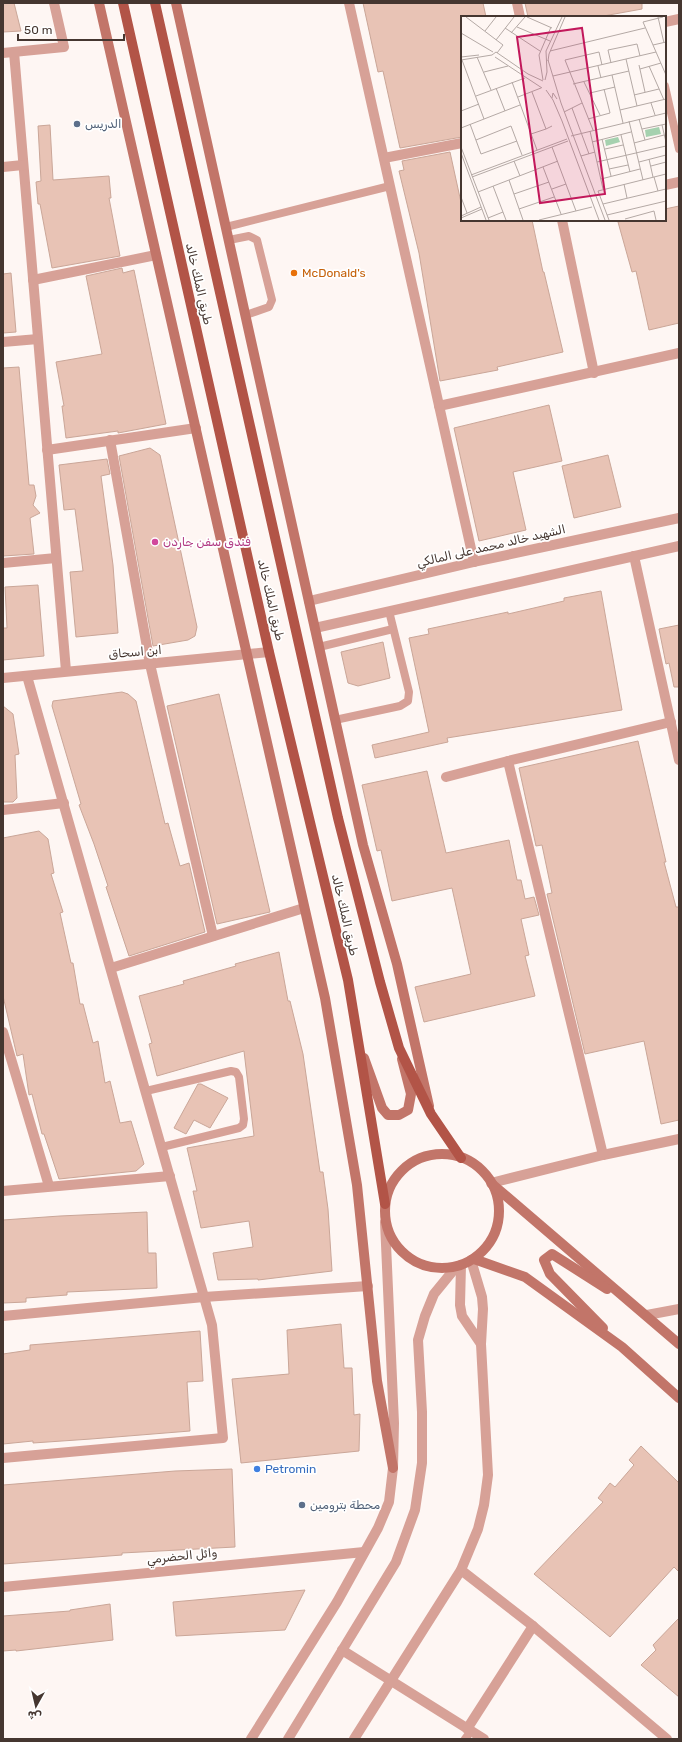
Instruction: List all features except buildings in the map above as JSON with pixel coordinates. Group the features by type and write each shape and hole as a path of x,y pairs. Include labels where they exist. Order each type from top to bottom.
{"main road":[{"path":"99,3 325,998 357,1184 377,1381 393,1468"},
{"name":"طريق الملك خالد","path":"123,3 269,652 348,980 385,1204"},
{"name":"طريق الملك خالد","path":"155,3 338,818 399,1048 431,1114 461,1158"},
{"path":"176,3 230,240 363,845 397,964 431,1114"},
{"path":"360,1047 382,1108 388,1115 399,1115 408,1110 411,1094 399,1048"},
{"path":"622,1347 525,1277 465,1263 437,1268 419,1264 403,1254 392,1239 385,1222 385,1204 392,1183 399,1173 412,1162 428,1156 444,1154 461,1158 473,1164 483,1172 492,1183 679,1344"},
{"path":"465,1263 486,1247 495,1233 499,1216 498,1199 492,1183"},
{"path":"647,1315 552,1254 544,1260 550,1274 622,1347 679,1398"}],"street":[{"path":"3,53 64,47 54,3"},
{"path":"349,3 474,562"},
{"path":"517,3 520,16"},
{"path":"666,22 679,19"},
{"path":"14,52 66,672"},
{"path":"384,158 461,142"},
{"path":"3,167 23,165"},
{"path":"666,185 679,182"},
{"path":"562,221 594,373"},
{"path":"33,280 156,255"},
{"path":"3,342 38,339"},
{"path":"439,406 594,373 679,353"},
{"path":"47,450 196,428"},
{"path":"110,440 150,664 213,936"},
{"name":"الشهيد خالد محمد على المالكي","path":"309,601 474,562 679,518"},
{"path":"315,628 679,546"},
{"path":"634,556 679,760"},
{"path":"3,563 56,558"},
{"name":"ابن اسحاق","path":"3,678 269,652"},
{"path":"3,1458 223,1438 212,1325 27,676"},
{"path":"446,777 670,722"},
{"path":"508,761 603,1155"},
{"path":"3,810 64,803"},
{"path":"110,968 304,908"},
{"path":"3,1032 8,1064 49,1186"},
{"path":"492,1183 603,1155 679,1139"},
{"path":"3,1190 170,1176"},
{"path":"251,1739 337,1602 378,1528 389,1502 393,1468 394,1423 385,1222"},
{"path":"465,1263 460,1305 462,1316 480,1344"},
{"path":"354,1739 461,1570 478,1529 484,1505 488,1475 480,1344 483,1309 482,1297 465,1263"},
{"path":"288,1739 396,1562 415,1510 422,1463 422,1412 418,1340 425,1316 434,1294 465,1263"},
{"path":"3,1316 204,1297 368,1286"},
{"path":"647,1315 679,1309"},
{"name":"وائل الحضرمي","path":"3,1587 364,1552"},
{"path":"461,1570 533,1626 667,1739"},
{"path":"468,1733 533,1626"},
{"path":"342,1650 468,1733 484,1739"}],"lane":[{"path":"666,90 679,149"},
{"path":"226,227 390,186"},
{"path":"230,240 249,236 257,240 272,300 269,307 246,315"},
{"path":"335,720 400,706 408,701 410,692 389,611"},
{"path":"319,647 394,628"},
{"path":"146,1091 231,1071 236,1072 239,1076 244,1119 243,1125 239,1128 162,1147"}],"place":[{"name":"الدريس","path":"77,124"},
{"name":"McDonald's","path":"294,273"},
{"name":"فندق سفن جاردن","path":"155,542"},
{"name":"Petromin","path":"257,1469"},
{"name":"محطة بترومين","path":"302,1505"}]}
